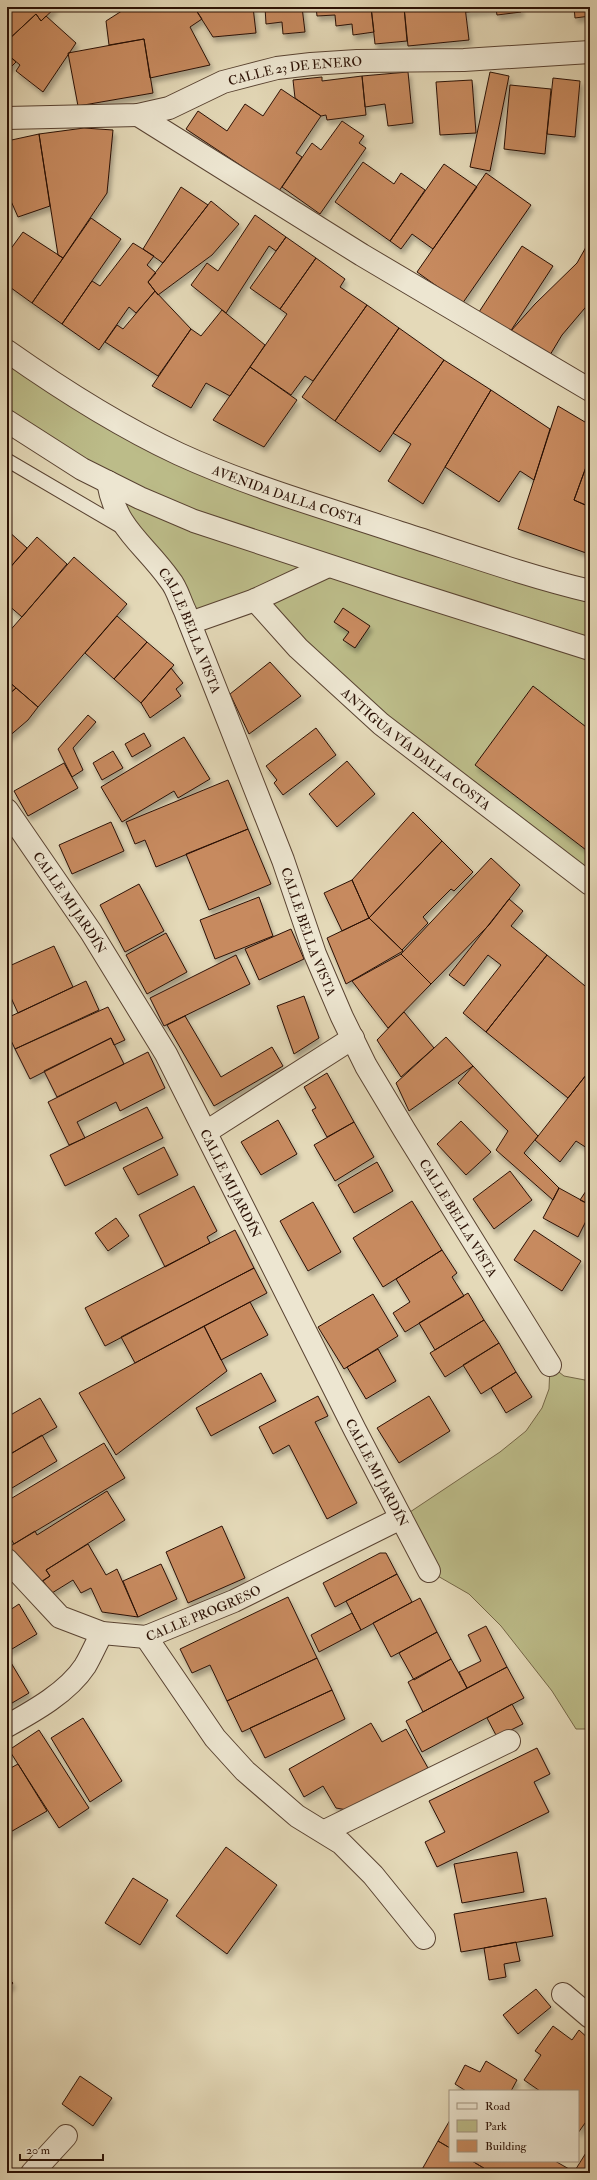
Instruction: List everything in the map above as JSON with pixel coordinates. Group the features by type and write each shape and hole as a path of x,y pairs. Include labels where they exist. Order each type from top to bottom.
{"street":[{"name":"CALLE 23 DE ENERO","path":"7,118 138,115 169,108 223,82 277,68 357,61 464,60 590,52"},
{"path":"138,115 362,255 590,390"},
{"name":"AVENIDA DALLA COSTA","path":"7,351 86,402 128,426 178,453 212,468 335,511 590,591"},
{"path":"7,421 82,469 194,521 328,566 590,649"},
{"name":"CALLE BELLA VISTA","path":"108,482 110,499 126,530 171,581 190,623 280,852 315,954 353,1038 405,1131 550,1365"},
{"path":"190,623 255,600 328,566"},
{"name":"ANTIGUA VÍA DALLA COSTA","path":"255,600 298,648 381,724 590,884"},
{"name":"CALLE MI JARDÍN","path":"7,810 95,938 166,1054 354,1430 428,1571"},
{"path":"206,1132 353,1038"},
{"name":"CALLE PROGRESO","path":"7,1560 60,1617 102,1633 146,1637 234,1601 401,1518"},
{"path":"7,1726 27,1715 68,1685 85,1666 102,1633"},
{"path":"146,1637 215,1738 245,1770 297,1816 325,1831 341,1843 373,1875 424,1938"},
{"path":"325,1831 509,1741"},
{"path":"563,1994 590,2017"},
{"path":"32,2173 66,2136"}],"lane":[{"path":"7,460 126,530"}],"green space":[{"path":"7,351 178,453 590,591 590,884 459,782 255,600 190,623 107,482 7,421"},
{"path":"550,1365 564,1376 590,1381 590,1729 576,1729 552,1691 501,1626 469,1594 429,1571 401,1518 500,1452 526,1431 542,1408 549,1389"}],"building":[{"path":"7,7 56,7 41,21 36,14 7,41"},
{"path":"128,7 194,7 202,19 190,27 210,65 150,78 144,39 109,45 106,21"},
{"path":"194,7 253,7 256,33 213,37"},
{"path":"265,7 302,7 305,32 283,34 282,22 266,24"},
{"path":"316,7 371,7 374,32 353,35 352,24 336,26 335,15 317,16"},
{"path":"371,7 404,7 407,41 375,44"},
{"path":"404,7 465,7 469,40 408,46"},
{"path":"465,7 521,7 521,12 497,15 496,9 466,12"},
{"path":"574,7 590,7 590,16 575,18"},
{"path":"36,14 41,21 46,16 76,43 43,92 16,71 20,65 7,54 7,41"},
{"path":"144,39 153,93 78,106 68,53"},
{"path":"7,54 16,62 7,71"},
{"path":"408,72 413,123 388,126 385,104 365,107 362,76"},
{"path":"490,72 509,76 490,171 470,167"},
{"path":"588,75 590,75 590,128 588,128"},
{"path":"362,76 366,115 327,120 326,115 321,116 295,98 293,80 322,77 322,81"},
{"path":"553,78 580,81 575,137 547,134"},
{"path":"472,80 476,133 440,135 436,82"},
{"path":"510,85 551,89 545,154 504,149"},
{"path":"281,89 321,116 296,153 302,157 279,191 186,129 198,111 227,131 245,104 263,116"},
{"path":"342,121 364,136 359,143 366,148 320,214 282,187 312,143 321,150"},
{"path":"84,128 113,130 107,193 63,258 58,255 39,134"},
{"path":"39,134 50,206 18,217 7,192 7,141"},
{"path":"363,162 394,184 401,173 425,190 390,241 335,202"},
{"path":"444,164 477,187 433,249 412,234 401,249 390,241"},
{"path":"486,173 531,205 462,304 417,272"},
{"path":"181,187 208,205 163,263 143,249"},
{"path":"211,201 239,224 212,255 158,295 148,282"},
{"path":"255,215 286,237 276,251 269,246 226,313 191,285 207,263 218,271"},
{"path":"91,218 121,239 62,324 32,303"},
{"path":"23,232 63,258 32,303 7,285 7,254"},
{"path":"286,237 316,258 280,309 250,288"},
{"path":"590,240 590,302 562,335 550,355 510,332 535,304 577,263"},
{"path":"133,243 154,256 147,265 156,273 148,282 155,291 136,313 129,307 99,350 62,324 92,281 100,286"},
{"path":"522,246 553,266 510,332 479,312"},
{"path":"316,258 345,279 340,287 367,305 313,381 305,376 291,395 250,367 287,314 280,309"},
{"path":"155,291 191,329 158,376 105,342 117,325 123,329"},
{"path":"367,305 399,328 335,421 302,397"},
{"path":"222,310 265,345 230,396 206,383 191,408 152,386 191,329 201,336"},
{"path":"399,328 444,360 380,452 335,421"},
{"path":"444,360 491,390 423,504 388,481 411,444 393,433"},
{"path":"250,367 297,400 264,447 213,420"},
{"path":"491,390 550,429 534,480 520,471 499,502 445,467"},
{"path":"558,406 590,425 590,456 574,500 590,507 589,554 518,529"},
{"path":"590,456 590,507 574,500"},
{"path":"7,530 27,548 7,571"},
{"path":"37,537 67,564 22,617 7,604 7,571"},
{"path":"74,557 127,604 38,707 7,680 7,634"},
{"path":"343,608 370,626 355,648 343,640 349,632 334,622"},
{"path":"117,616 147,642 114,679 85,653"},
{"path":"147,642 174,665 141,703 114,679"},
{"path":"270,662 301,696 249,734 230,694"},
{"path":"171,668 183,683 176,689 181,696 150,718 141,703"},
{"path":"7,680 16,688 7,696"},
{"path":"533,686 590,730 590,853 475,765"},
{"path":"16,688 38,707 28,720 7,738 7,696"},
{"path":"88,715 96,722 73,748 83,770 72,777 58,749"},
{"path":"316,728 336,755 283,795 274,783 277,780 266,766"},
{"path":"144,733 151,746 132,757 125,744"},
{"path":"184,737 210,779 178,798 174,791 122,822 101,787"},
{"path":"113,751 123,768 102,780 93,763"},
{"path":"347,761 375,794 337,827 309,794"},
{"path":"64,763 78,788 28,816 14,791"},
{"path":"228,780 248,829 156,867 145,840 135,844 126,822"},
{"path":"413,812 442,841 369,918 352,880"},
{"path":"111,822 124,851 72,874 59,845"},
{"path":"248,829 271,884 209,910 186,854"},
{"path":"442,841 473,872 454,891 451,889 423,917 428,923 402,950 369,918"},
{"path":"491,858 520,885 489,925 431,984 401,954"},
{"path":"352,880 369,918 342,931 324,893"},
{"path":"139,884 164,931 125,952 100,905"},
{"path":"259,897 273,936 215,959 200,920"},
{"path":"509,899 523,911 511,926 547,955 486,1032 463,1013 501,965 488,955 464,986 449,975"},
{"path":"369,918 403,951 346,984 327,938"},
{"path":"291,929 304,959 259,980 245,949"},
{"path":"166,933 187,972 147,994 126,955"},
{"path":"54,946 73,987 18,1013 7,989 7,967"},
{"path":"401,954 431,984 388,1028 352,981"},
{"path":"236,955 250,984 164,1026 150,998"},
{"path":"547,955 590,990 590,1070 568,1098 486,1032"},
{"path":"86,981 99,1010 15,1049 7,1032 7,1018"},
{"path":"304,996 319,1038 294,1054 277,1006"},
{"path":"108,1007 125,1040 114,1045 111,1038 30,1079 15,1049"},
{"path":"404,1012 434,1048 401,1077 377,1040"},
{"path":"185,1016 221,1077 272,1047 283,1066 214,1106 167,1025"},
{"path":"446,1037 473,1066 409,1111 396,1083"},
{"path":"111,1038 124,1064 57,1097 44,1071"},
{"path":"148,1052 165,1088 120,1111 116,1102 77,1122 85,1138 69,1145 48,1102"},
{"path":"473,1066 538,1136 524,1153 559,1188 553,1200 496,1150 508,1131 458,1083"},
{"path":"590,1070 590,1150 576,1141 560,1162 535,1140"},
{"path":"327,1073 354,1122 327,1137 312,1110 316,1108 304,1087"},
{"path":"147,1107 163,1138 65,1186 50,1155"},
{"path":"278,1120 297,1154 261,1175 241,1142"},
{"path":"461,1121 491,1152 466,1175 437,1144"},
{"path":"354,1122 374,1157 335,1181 314,1145"},
{"path":"164,1147 178,1175 138,1195 123,1168"},
{"path":"377,1162 393,1191 354,1213 338,1185"},
{"path":"510,1171 532,1200 494,1229 473,1199"},
{"path":"590,1185 590,1205 580,1200"},
{"path":"194,1186 217,1231 207,1237 210,1243 165,1267 139,1215"},
{"path":"559,1188 590,1205 590,1213 578,1237 543,1218"},
{"path":"412,1201 442,1250 383,1287 353,1238"},
{"path":"313,1202 341,1252 308,1271 280,1221"},
{"path":"116,1218 129,1236 108,1251 95,1233"},
{"path":"235,1230 254,1268 105,1346 85,1308"},
{"path":"534,1230 581,1261 562,1291 514,1260"},
{"path":"442,1250 457,1273 452,1277 464,1296 405,1332 393,1313 410,1302 396,1279"},
{"path":"254,1268 267,1293 135,1363 121,1337"},
{"path":"468,1293 484,1320 435,1350 419,1323"},
{"path":"373,1294 398,1336 344,1369 318,1327"},
{"path":"250,1302 268,1335 221,1360 204,1326"},
{"path":"484,1320 499,1343 445,1377 430,1353"},
{"path":"204,1326 227,1371 116,1455 79,1393"},
{"path":"499,1343 516,1372 481,1394 463,1365"},
{"path":"378,1349 396,1381 366,1399 347,1367"},
{"path":"516,1372 532,1397 506,1413 491,1388"},
{"path":"261,1373 276,1401 211,1436 196,1408"},
{"path":"318,1396 328,1416 315,1422 357,1503 327,1519 289,1445 273,1454 259,1427"},
{"path":"429,1396 450,1431 399,1463 377,1428"},
{"path":"40,1398 57,1427 7,1456 7,1417"},
{"path":"42,1435 57,1461 7,1491 7,1456"},
{"path":"104,1443 125,1478 14,1544 7,1532 7,1501"},
{"path":"107,1491 125,1520 46,1570 50,1576 34,1586 9,1547 35,1531 37,1535"},
{"path":"222,1526 245,1578 188,1603 166,1552"},
{"path":"88,1544 106,1575 117,1569 138,1617 102,1612 91,1588 81,1593 73,1580 52,1593 43,1581 50,1576 46,1570"},
{"path":"380,1553 386,1553 397,1574 335,1607 323,1583"},
{"path":"161,1564 177,1599 138,1617 123,1581"},
{"path":"397,1574 412,1602 361,1630 346,1601"},
{"path":"288,1597 317,1658 227,1701 210,1665 192,1673 180,1649"},
{"path":"420,1598 437,1632 391,1657 373,1623"},
{"path":"19,1604 37,1634 7,1652 7,1612"},
{"path":"352,1613 361,1630 319,1652 311,1635"},
{"path":"486,1626 507,1667 467,1688 459,1672 481,1661 468,1635"},
{"path":"437,1632 451,1659 414,1680 399,1653"},
{"path":"7,1656 29,1693 7,1706"},
{"path":"317,1658 332,1690 242,1732 227,1701"},
{"path":"451,1659 467,1688 423,1712 408,1682"},
{"path":"507,1667 524,1698 422,1752 406,1721"},
{"path":"332,1690 345,1719 265,1758 250,1728"},
{"path":"512,1704 523,1724 497,1737 487,1718"},
{"path":"83,1718 122,1781 90,1802 51,1738"},
{"path":"371,1723 382,1742 406,1729 428,1768 353,1811 336,1808 323,1786 304,1797 289,1769"},
{"path":"39,1730 89,1808 59,1828 9,1750"},
{"path":"537,1748 550,1774 534,1782 549,1812 437,1867 425,1842 445,1832 429,1801"},
{"path":"18,1764 47,1811 7,1834 7,1770"},
{"path":"226,1847 277,1885 227,1954 176,1916"},
{"path":"517,1852 524,1892 462,1903 454,1864"},
{"path":"133,1878 168,1900 140,1945 105,1923"},
{"path":"546,1898 553,1936 461,1952 454,1914"},
{"path":"516,1942 520,1961 504,1964 506,1977 489,1980 484,1948"},
{"path":"7,1977 13,1983 7,1990"},
{"path":"536,1989 551,2007 518,2034 503,2015"},
{"path":"553,2026 572,2040 579,2030 590,2040 590,2116 579,2132 579,2090 539,2090 524,2080 541,2055 535,2051"},
{"path":"486,2061 517,2080 512,2090 464,2090 455,2084 465,2065 480,2072"},
{"path":"80,2076 112,2098 93,2126 62,2104"},
{"path":"449,2122 449,2147 438,2141"},
{"path":"438,2141 449,2147 449,2162 474,2162 492,2173 420,2173"},
{"path":"589,2148 590,2173 574,2172"},
{"path":"474,2162 557,2162 576,2173 492,2173"}]}
